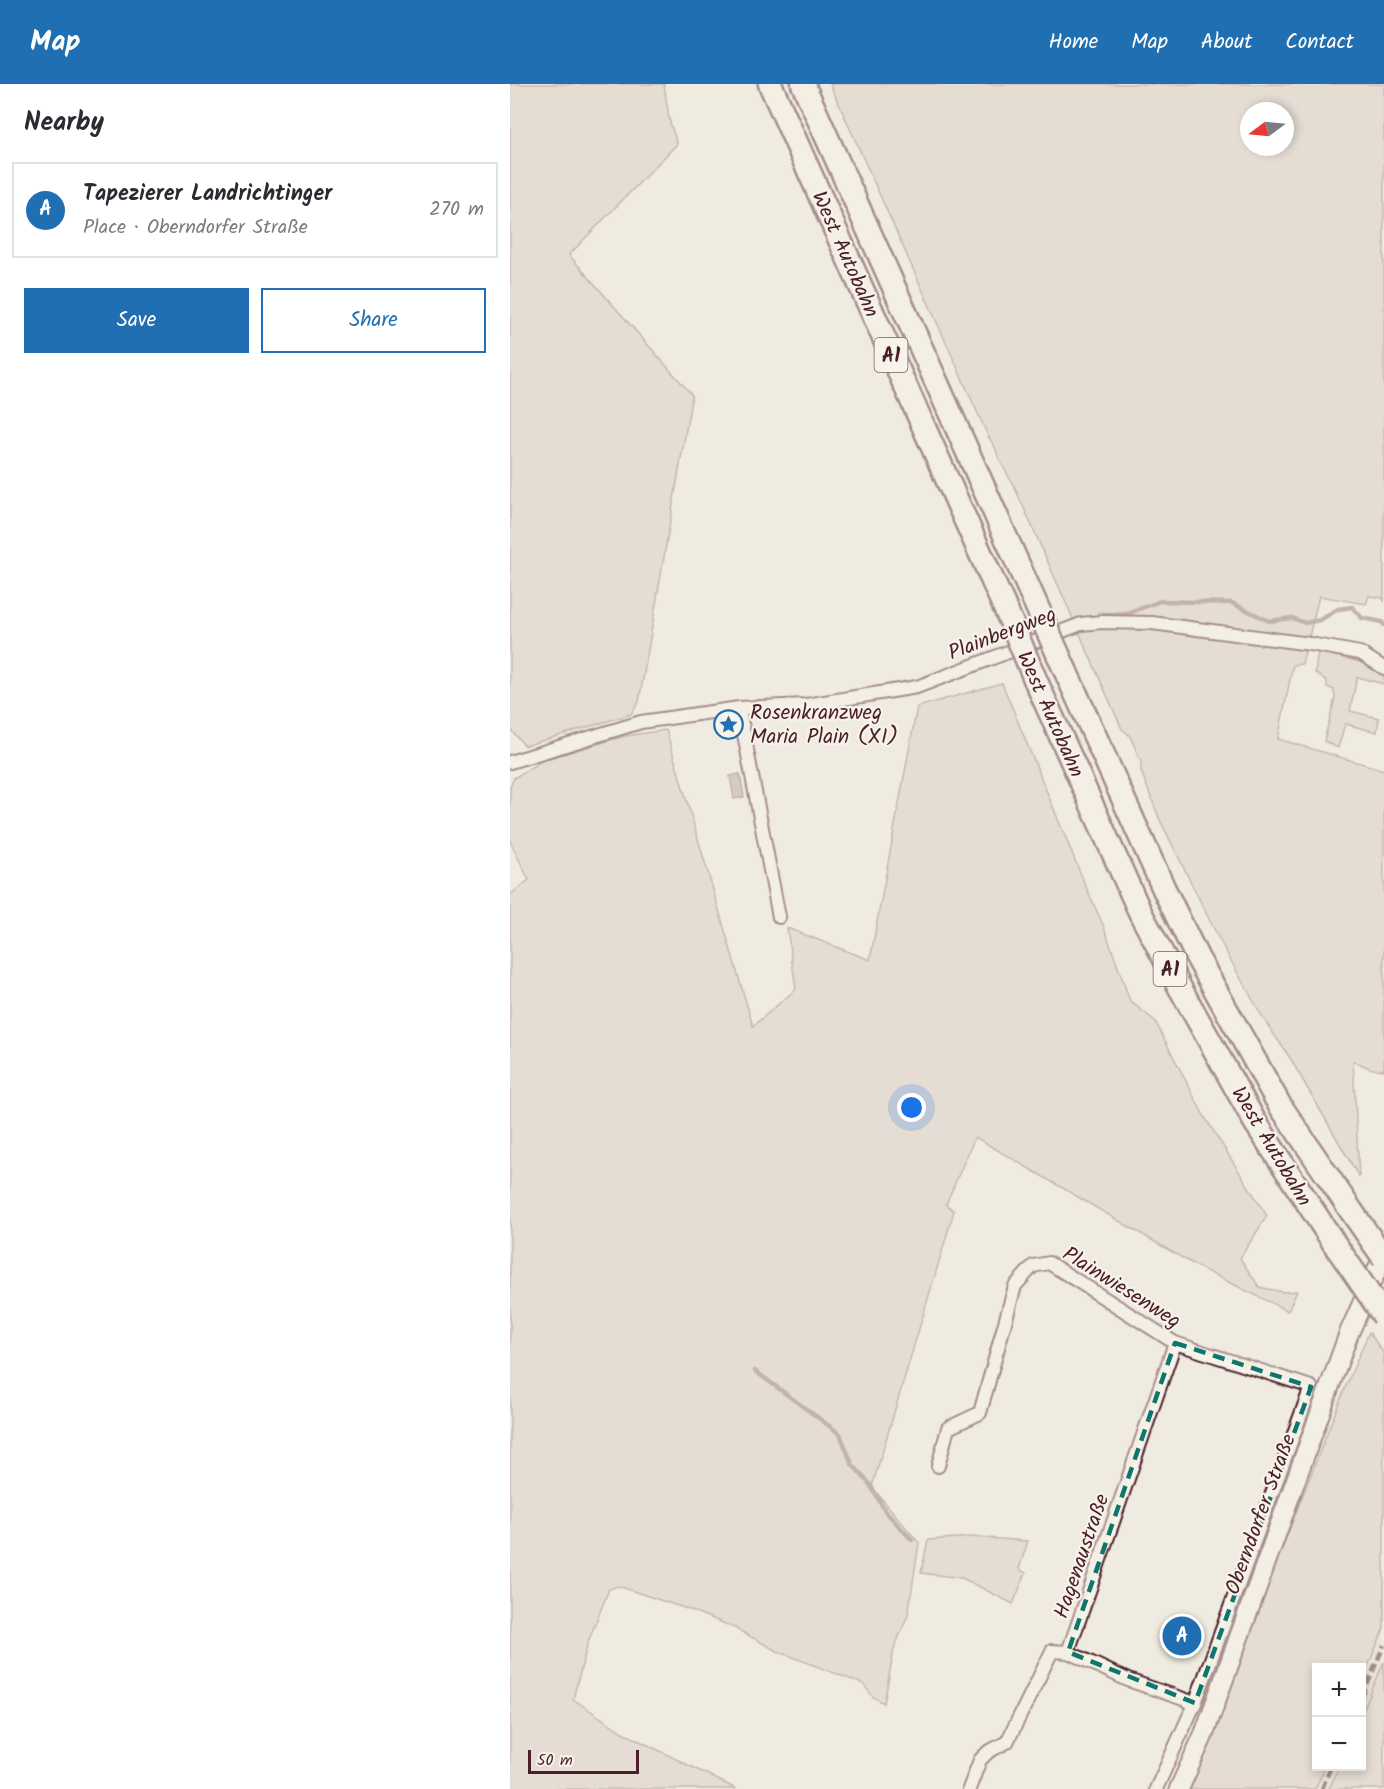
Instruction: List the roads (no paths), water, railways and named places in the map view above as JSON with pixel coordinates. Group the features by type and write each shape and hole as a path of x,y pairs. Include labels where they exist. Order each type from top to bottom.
{"highway":[{"name":"West Autobahn","path":"770,84 1140,912 1256,1122 1334,1244 1384,1316"},
{"name":"West Autobahn","path":"803,84 1066,672 1197,957 1280,1104 1384,1256"}],"main road":[{"name":"Oberndorfer Straße","path":"1179,1789 1204,1734 1351,1327 1384,1256"}],"street":[{"name":"Plainbergweg","path":"510,762 641,722 739,708 806,705 917,687 1081,624 1152,623 1310,644 1360,653 1384,668"},
{"path":"739,708 779,917"},
{"name":"Plainwiesenweg","path":"938,1466 948,1428 980,1413 1015,1286 1033,1266 1049,1263 1175,1343 1311,1387"},
{"name":"Hagenaustraße","path":"1175,1343 1068,1652 1128,1680 1195,1703"},
{"name":"Oberndorfer Straße","path":"1156,1789 1195,1703 1311,1387"},
{"path":"969,1789 981,1760 988,1752 1007,1742 1052,1651 1068,1652"}],"waterway":[{"path":"1099,614 1127,614 1160,601 1232,603 1269,621 1292,618 1305,623 1320,620 1338,609 1352,607 1362,618 1382,622 1384,625"},
{"path":"755,1371 840,1434 852,1464 869,1483 886,1512 912,1540"}],"railway":[{"path":"1366,1688 1384,1645"},
{"path":"1322,1789 1329,1771"}],"place":[{"name":"Rosenkranzweg Maria Plain (XI)","path":"729,724"},
{"name":"Tapezierer Landrichtinger","path":"1182,1636"}]}
